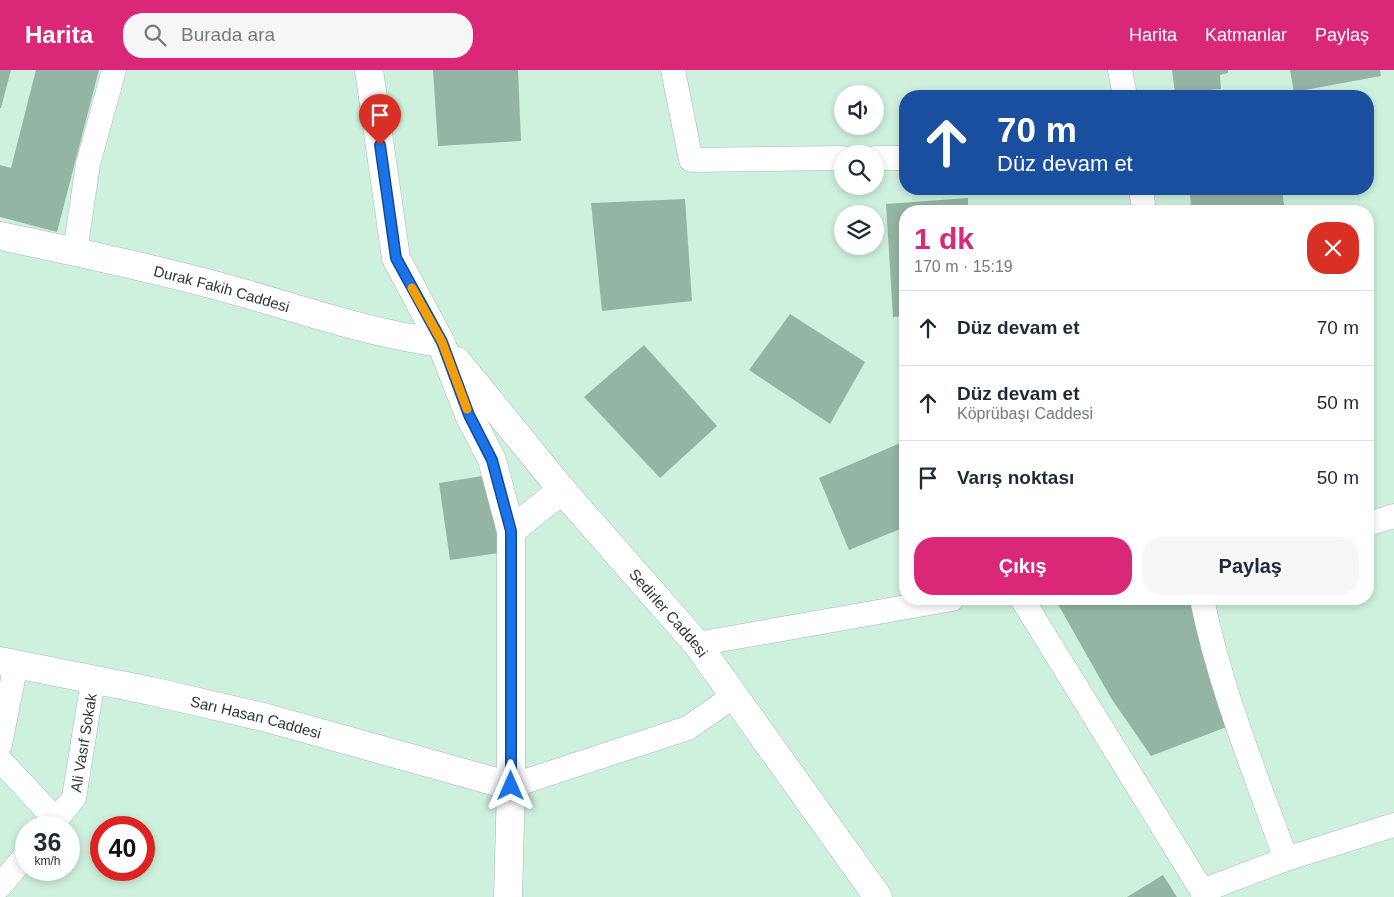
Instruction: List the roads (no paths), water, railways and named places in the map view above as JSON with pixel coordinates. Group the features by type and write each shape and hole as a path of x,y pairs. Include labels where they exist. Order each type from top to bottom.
{"street":[{"path":"75,252 88,164 114,70"},
{"path":"369,70 396,258 442,342 469,415 492,460 511,531 511,786 508,897"},
{"path":"673,70 692,160 834,158"},
{"path":"1120,70 1124,90"},
{"path":"884,158 899,158"},
{"name":"Durak Fakih Caddesi","path":"0,236 216,286 418,340 442,342"},
{"name":"Sedirler Caddesi","path":"442,342 562,490 697,644 878,897"},
{"path":"511,531 562,490"},
{"path":"1374,522 1394,516"},
{"path":"697,644 918,605"},
{"path":"1026,605 1204,894 1286,859 1394,825"},
{"path":"1203,605 1209,634 1236,724 1286,859"},
{"path":"0,744 8,663"},
{"name":"Sarı Hasan Caddesi","path":"8,663 151,691 268,718 511,786"},
{"name":"Ali Vasıf Sokak","path":"59,816 74,798 93,680"},
{"path":"511,786 688,728 735,696"},
{"path":"0,760 46,816"},
{"path":"0,886 15,868"}]}
